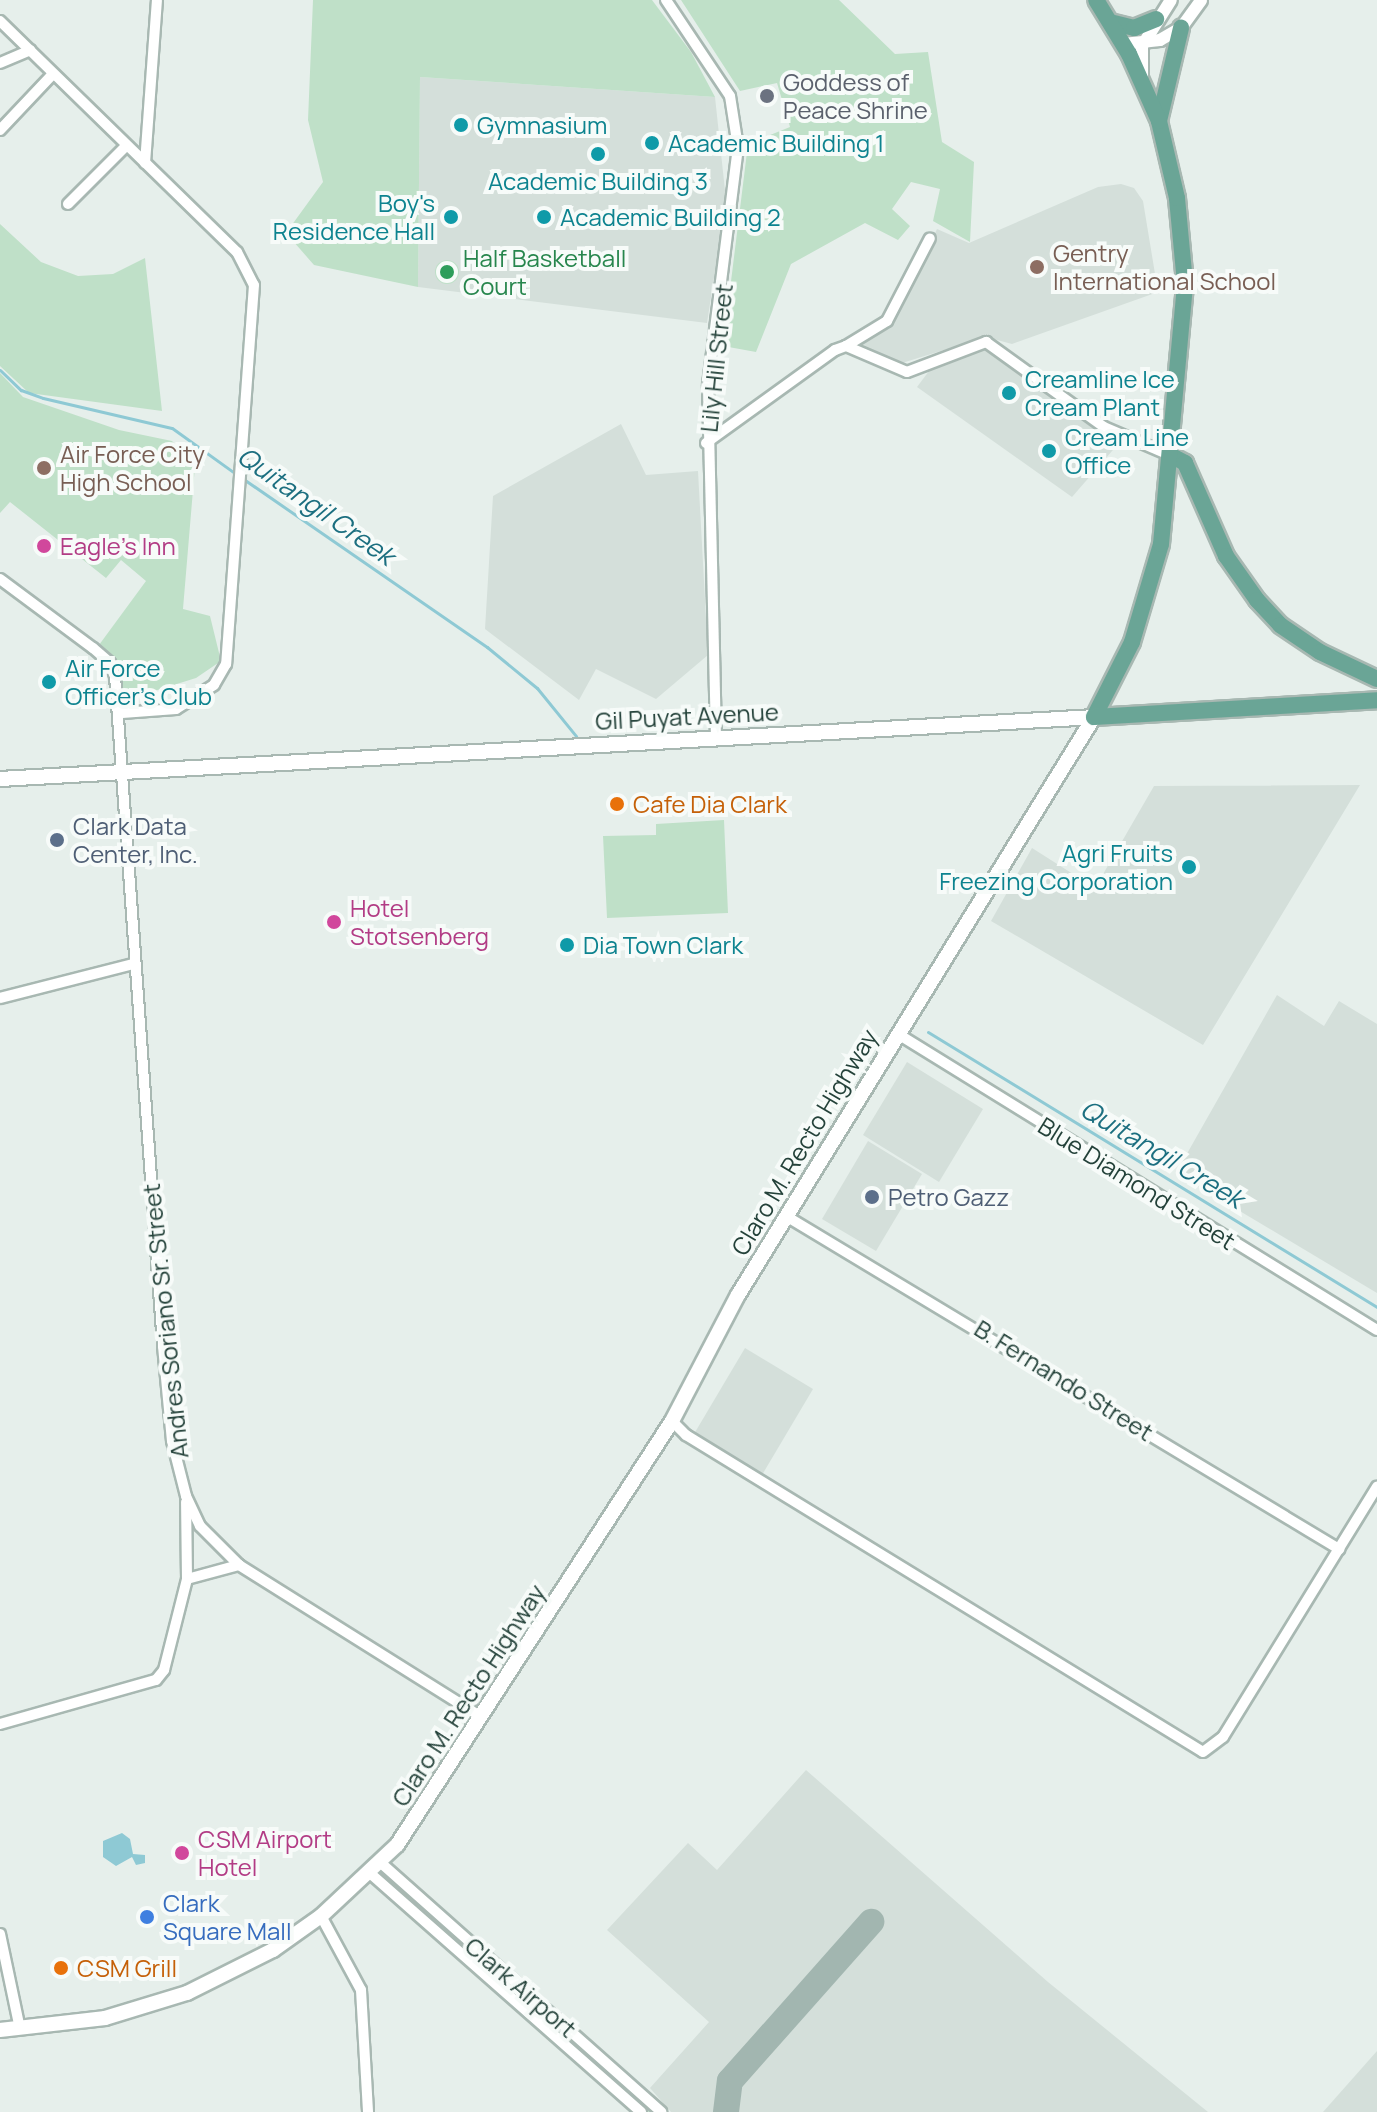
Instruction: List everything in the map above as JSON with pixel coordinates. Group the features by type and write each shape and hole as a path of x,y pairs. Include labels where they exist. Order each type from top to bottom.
{"main road":[{"name":"Claro M. Recto Highway","path":"0,2030 80,2024 164,2002 273,1950 321,1916 376,1869 430,1800 672,1421 786,1216 1094,717 1122,666 1147,601 1166,521 1185,283 1177,198 1159,121 1123,44 1096,0"},
{"path":"1110,22 1134,28 1156,19"},
{"path":"1159,121 1181,28"},
{"path":"1172,456 1185,463 1226,556 1257,600 1280,625 1320,652 1377,679"},
{"name":"Gil Puyat Avenue","path":"0,779 123,768 1377,700"}],"street":[{"path":"145,163 153,105 157,0"},
{"name":"Lily Hill Street","path":"666,0 717,71 736,115 733,217 708,386 706,443 716,737"},
{"path":"1142,81 1142,46 1156,19 1171,0"},
{"path":"1123,44 1142,46 1181,28 1201,0"},
{"path":"0,21 237,252 254,285 223,672 214,685 176,709 122,713"},
{"path":"0,63 30,50"},
{"path":"0,130 53,74"},
{"path":"68,204 126,146"},
{"path":"706,443 766,396 892,314 930,238"},
{"path":"846,346 907,372 973,346 995,345 1094,420 1172,456"},
{"name":"Andres Soriano Sr. Street","path":"0,579 110,663 122,713 133,964 171,1425 186,1496 200,1526 239,1565 481,1717"},
{"path":"0,998 133,964"},
{"name":"Blue Diamond Street","path":"898,1034 1377,1330"},
{"name":"B. Fernando Street","path":"786,1216 1339,1549"},
{"path":"672,1421 686,1435 1203,1752 1223,1737 1377,1487"},
{"path":"0,1724 156,1680 164,1670 187,1579 186,1496"},
{"path":"187,1579 239,1565"},
{"name":"Clark Airport","path":"376,1869 550,2013 661,2112"},
{"name":"Clark Airport","path":"376,1869 541,2024 641,2112"},
{"path":"321,1916 361,1990 368,2112"},
{"path":"0,1934 20,2029"},
{"path":"541,2024 550,2013"}],"shaded area":[{"path":"420,77 715,97 726,200 707,323 418,287"},
{"name":"Gentry International School","path":"1121,184 1134,188 1143,201 1158,292 1012,344 986,337 902,363 863,347 862,342 893,324 937,229 969,243 1098,187"},
{"path":"989,347 1119,443 1072,497 917,387 929,371"},
{"path":"621,424 646,475 698,471 708,655 656,699 596,669 579,700 485,629 493,496"},
{"path":"1360,785 1203,1045 991,921 1032,848 1095,888 1154,786"},
{"path":"1277,995 1324,1026 1339,1001 1377,1024 1377,1293 1176,1173"},
{"path":"907,1062 983,1109 939,1182 863,1135"},
{"name":"Petro Gazz","path":"868,1141 922,1174 876,1251 822,1219"},
{"path":"745,1348 813,1389 762,1475 694,1434"},
{"path":"806,1770 1048,1982 1208,2112 671,2112 650,2088 709,2022 607,1930 688,1843 717,1870"},
{"path":"1377,2051 1377,2112 1323,2112"}],"green space":[{"path":"313,0 652,0 691,52 715,97 420,77 418,287 314,265 286,233 323,182 308,120"},
{"path":"681,0 839,0 895,54 928,52 942,142 974,162 970,242 933,221 940,189 911,182 892,209 910,226 898,240 865,223 791,264 756,352 723,346 748,144 790,127 777,83 740,91"},
{"path":"0,224 41,262 78,276 113,274 145,258 162,411 29,393 0,366"},
{"name":"Half Basketball Court","path":"447,260 455,264 459,272 455,280 447,284 439,280 435,272 439,264"},
{"path":"0,373 23,397 119,430 172,441 195,466 183,609 210,616 221,661 196,678 122,701 121,668 99,645 146,581 121,560 106,578 10,502 0,513"},
{"path":"724,820 728,913 607,918 603,836 656,835 656,824"},
{"path":"552,2021 645,2102 653,2112 648,2112"}],"water":[{"path":"122,1833 130,1839 133,1854 145,1855 145,1863 136,1865 132,1857 116,1866 103,1857 103,1841"}],"waterway":[{"name":"Quitangil Creek","path":"0,370 21,390 43,398 172,428 236,474"},
{"name":"Quitangil Creek","path":"242,478 487,647 537,688 576,736"},
{"name":"Quitangil Creek","path":"928,1032 1377,1307"}],"taxiway":[{"path":"726,2112 730,2081 871,1922"}],"place":[{"name":"Goddess of Peace Shrine","path":"767,96"},
{"name":"Gymnasium","path":"461,125"},
{"name":"Academic Building 1","path":"652,143"},
{"name":"Academic Building 3","path":"598,154"},
{"name":"Boy's Residence Hall","path":"451,217"},
{"name":"Academic Building 2","path":"544,217"},
{"name":"Gentry International School","path":"1037,267"},
{"name":"Half Basketball Court","path":"447,272"},
{"name":"Creamline Ice Cream Plant","path":"1009,393"},
{"name":"Cream Line Office","path":"1049,451"},
{"name":"Air Force City High School","path":"44,468"},
{"name":"Eagle's Inn","path":"44,546"},
{"name":"Air Force Officer's Club","path":"49,682"},
{"name":"Cafe Dia Clark","path":"617,804"},
{"name":"Clark Data Center, Inc.","path":"57,840"},
{"name":"Agri Fruits Freezing Corporation","path":"1189,867"},
{"name":"Hotel Stotsenberg","path":"334,922"},
{"name":"Dia Town Clark","path":"567,945"},
{"name":"Petro Gazz","path":"872,1197"},
{"name":"CSM Airport Hotel","path":"182,1853"},
{"name":"Clark Square Mall","path":"147,1917"},
{"name":"CSM Grill","path":"61,1968"}]}
